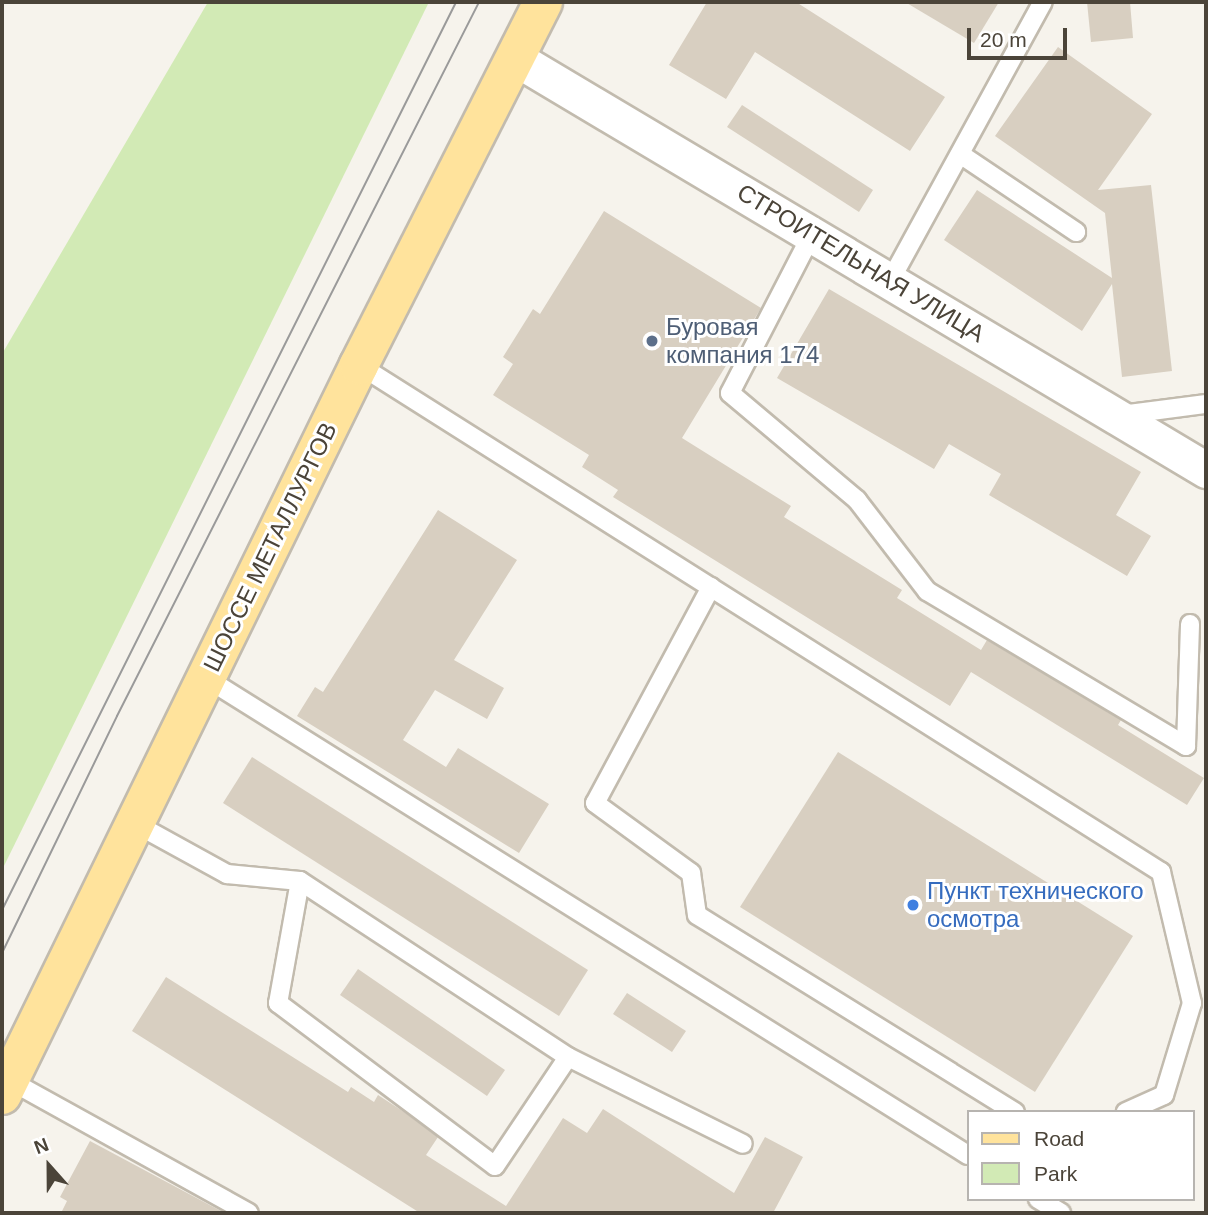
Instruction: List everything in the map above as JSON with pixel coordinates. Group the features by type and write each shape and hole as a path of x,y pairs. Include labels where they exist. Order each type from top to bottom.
{"main road":[{"name":"ШОССЕ МЕТАЛЛУРГОВ","path":"6,1088 359,365 543,2"}],"street":[{"name":"СТРОИТЕЛЬНАЯ УЛИЦА","path":"515,58 1206,470"}],"lane":[{"path":"890,281 1043,2"},
{"path":"960,154 1076,232"},
{"path":"812,234 730,393 857,500 927,591 1186,746 1190,624"},
{"path":"359,365 1161,873 1192,1003 1164,1095 1130,1110"},
{"path":"1117,415 1206,404"},
{"path":"710,587 595,803 691,873 697,915 1012,1110"},
{"path":"206,678 967,1154"},
{"path":"136,824 227,874 300,881 568,1057 743,1144"},
{"path":"300,881 278,1003 495,1166 568,1057"},
{"path":"6,1088 224,1207 249,1213"},
{"path":"1041,1201 1061,1213"}],"green space":[{"path":"208,2 429,2 2,870 2,354"}],"building":[{"path":"707,2 796,2 945,97 910,151 755,52 726,99 669,65"},
{"path":"905,2 999,2 974,43"},
{"path":"1087,2 1130,2 1133,38 1091,42"},
{"path":"1058,47 1152,114 1098,190 1151,185 1172,371 1122,377 1112,284 1082,331 944,240 977,190 1112,278 1105,213 995,136"},
{"path":"742,105 873,190 859,212 727,127"},
{"path":"604,211 761,308 682,438 791,506 784,517 902,590 897,598 981,650 987,640 1121,720 1118,725 1204,778 1187,805 971,672 950,706 613,497 618,490 582,467 589,455 493,395 513,364 503,357 533,309 540,314"},
{"path":"829,289 1141,472 1116,515 1151,536 1127,576 989,495 1001,474 949,444 934,469 777,378"},
{"path":"438,510 517,560 454,660 504,688 487,719 435,690 403,740 446,767 458,748 549,804 519,853 297,716 315,687 323,692"},
{"path":"838,752 1133,936 1035,1092 740,907"},
{"path":"252,757 588,970 559,1016 223,803"},
{"path":"358,969 505,1070 487,1096 340,995"},
{"path":"166,977 348,1092 351,1087 374,1102 378,1095 404,1112 438,1137 426,1155 506,1206 563,1118 587,1133 603,1109 734,1193 765,1137 803,1157 773,1213 420,1213 132,1031"},
{"path":"627,993 686,1031 672,1052 613,1014"},
{"path":"90,1141 226,1213 61,1213 67,1201 60,1197"}],"tram line":[{"path":"2,910 456,2"},
{"path":"2,953 117,716 479,2"}],"place":[{"name":"Буровая компания 174","path":"652,341"},
{"name":"Пункт технического осмотра","path":"913,905"}]}
